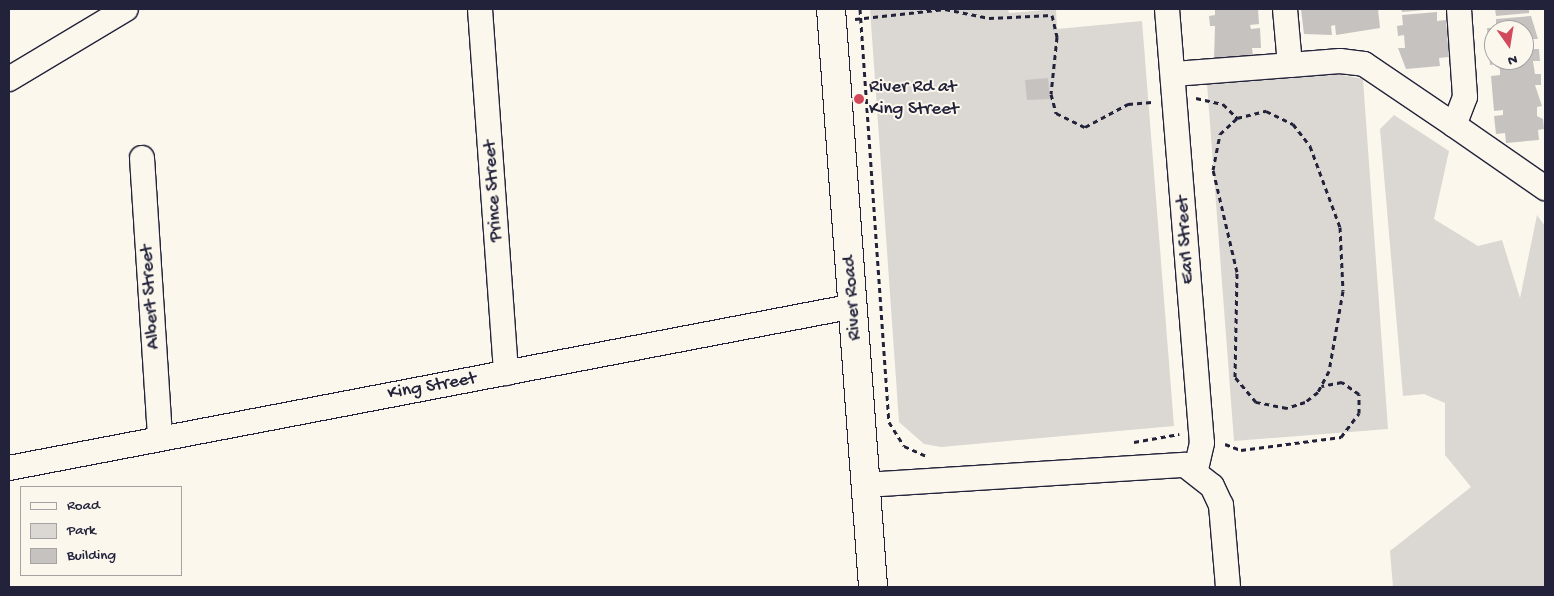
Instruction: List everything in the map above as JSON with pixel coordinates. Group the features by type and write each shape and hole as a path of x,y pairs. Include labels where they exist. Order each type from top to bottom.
{"main road":[{"name":"River Road","path":"832,9 854,306 864,485 873,587"}],"street":[{"path":"9,79 126,9"},
{"name":"Prince Street","path":"480,9 506,374"},
{"name":"Earl Street","path":"1168,9 1184,73 1202,443 1196,470"},
{"path":"1285,9 1290,65"},
{"path":"1454,125 1465,97 1459,9"},
{"path":"1184,73 1340,61 1364,64 1545,188"},
{"name":"Albert Street","path":"142,158 160,436"},
{"name":"King Street","path":"9,468 160,436 506,374 854,306"},
{"path":"864,485 1165,464 1196,470 1212,486 1221,505 1228,587"}],"path":[{"path":"860,9 890,422 904,446 931,458"},
{"path":"1184,73 1196,108"},
{"path":"1222,440 1241,450 1341,437 1359,413 1359,394 1342,382 1321,386"},
{"path":"1122,443 1184,432"}],"green space":[{"path":"870,9 1008,9 1009,13 1056,9 1057,29 1142,21 1174,426 941,447 924,444 899,422"},
{"path":"1337,74 1363,79 1388,429 1234,441 1207,84"},
{"path":"1394,115 1449,151 1434,219 1478,246 1502,240 1520,298 1537,215 1545,226 1545,587 1393,587 1390,551 1471,487 1445,455 1445,403 1424,394 1403,396 1380,129"}],"building":[{"path":"1215,9 1258,9 1259,24 1250,25 1251,29 1260,28 1261,48 1252,48 1253,56 1214,60 1215,26 1210,26 1209,16 1215,15"},
{"path":"1301,9 1378,9 1380,28 1336,35 1335,25 1331,26 1332,35 1304,34"},
{"path":"1401,9 1424,9 1424,10 1402,12"},
{"path":"1495,9 1529,9 1529,13 1496,16"},
{"path":"1437,12 1437,21 1446,20 1449,57 1439,58 1440,66 1406,69 1398,48 1405,48 1404,35 1398,36 1397,26 1403,25 1402,15"},
{"path":"1531,16 1532,20 1496,20"},
{"path":"1534,26 1538,39 1534,39"},
{"path":"1534,49 1539,49 1540,61 1534,61"},
{"path":"1534,68 1535,74 1541,74 1541,85 1535,85 1542,106 1537,107 1537,116 1543,119 1544,129 1538,130 1539,140 1506,143 1505,133 1496,134 1494,116 1503,115 1503,110 1494,111 1491,76 1500,75 1500,71 1534,70"},
{"path":"1048,78 1050,99 1027,100 1025,80"}],"place":[{"name":"River Rd at King Street","path":"859,99"}]}
